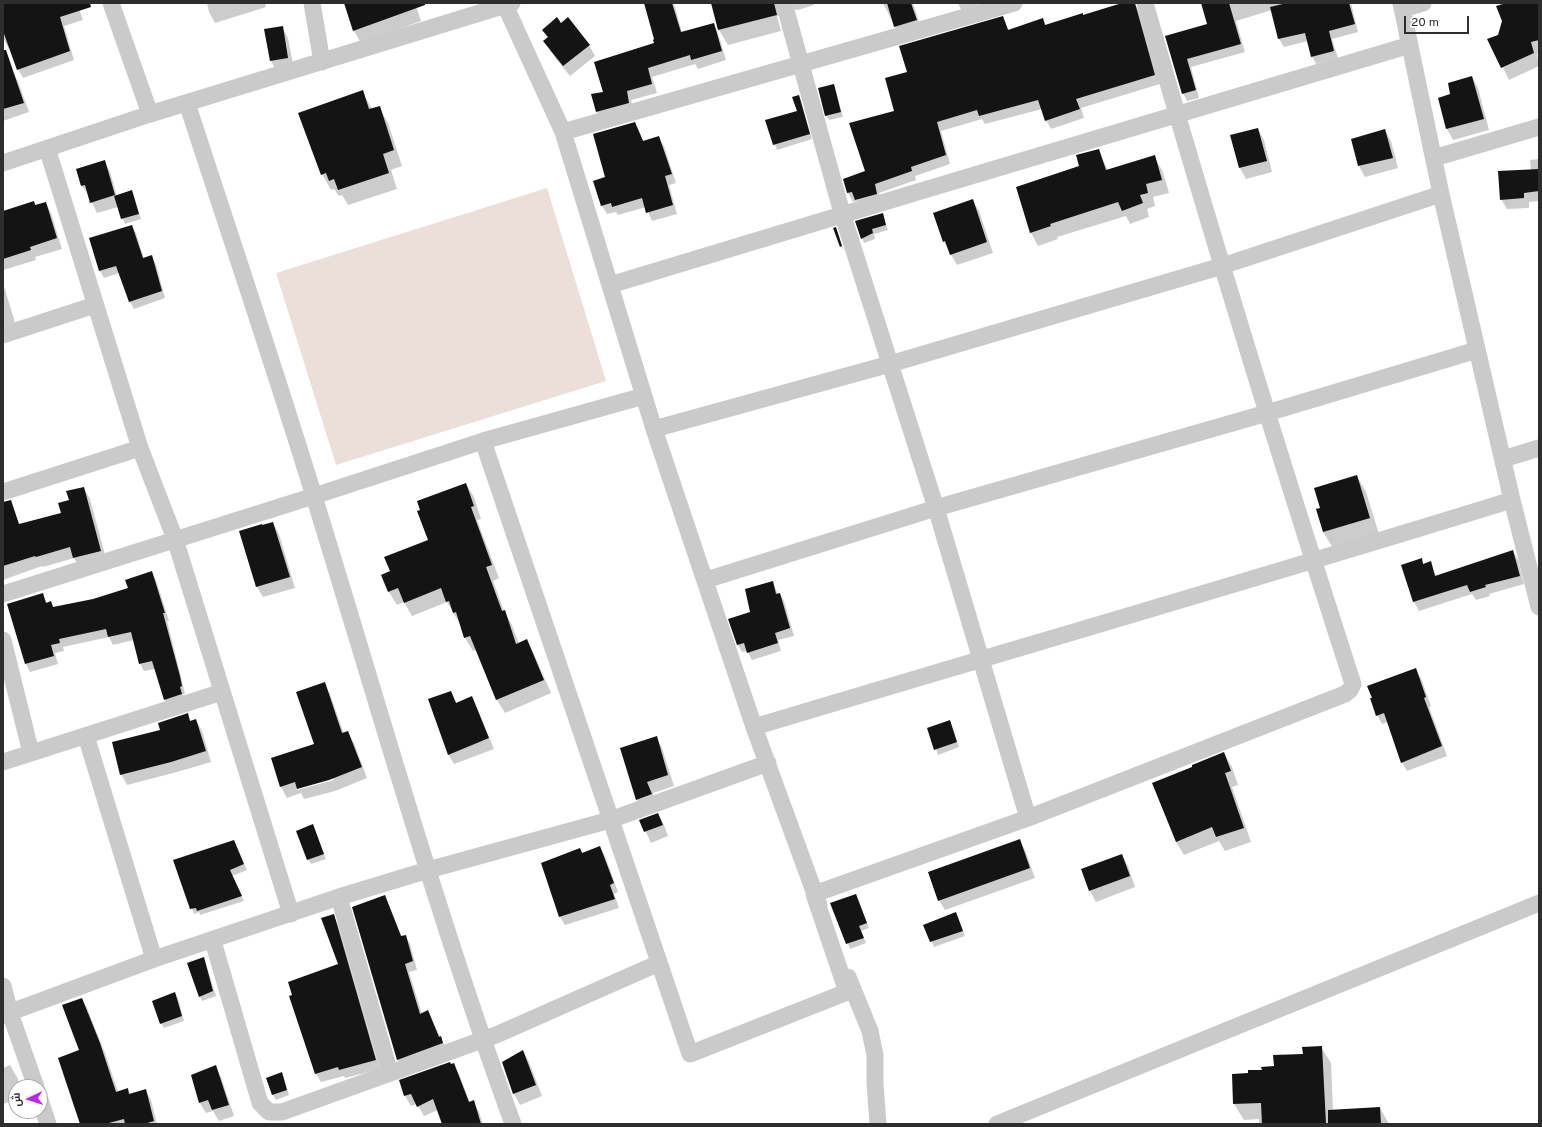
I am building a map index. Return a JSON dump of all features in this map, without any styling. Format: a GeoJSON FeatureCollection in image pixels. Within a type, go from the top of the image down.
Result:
{"type":"FeatureCollection","features":[{"type":"Feature","properties":{"kind":"street"},"geometry":{"type":"LineString","coordinates":[[111,3],[150,114]]}},
{"type":"Feature","properties":{"kind":"street"},"geometry":{"type":"LineString","coordinates":[[312,3],[322,62]]}},
{"type":"Feature","properties":{"kind":"street"},"geometry":{"type":"LineString","coordinates":[[784,3],[842,213],[936,508],[1028,818]]}},
{"type":"Feature","properties":{"kind":"street"},"geometry":{"type":"LineString","coordinates":[[563,132],[1014,3]]}},
{"type":"Feature","properties":{"kind":"street"},"geometry":{"type":"LineString","coordinates":[[814,894],[1028,818],[1345,694],[1350,690],[1353,684],[1313,561],[1222,266],[1145,3]]}},
{"type":"Feature","properties":{"kind":"street"},"geometry":{"type":"LineString","coordinates":[[1423,3],[1401,6],[1441,194],[1512,500],[1533,553],[1539,607]]}},
{"type":"Feature","properties":{"kind":"street"},"geometry":{"type":"LineString","coordinates":[[3,163],[150,114],[187,104],[507,4],[563,132],[654,429],[754,726],[814,894],[846,992],[690,1054],[483,441]]}},
{"type":"Feature","properties":{"kind":"street"},"geometry":{"type":"LineString","coordinates":[[610,285],[842,213],[1177,116],[1410,45]]}},
{"type":"Feature","properties":{"kind":"street"},"geometry":{"type":"LineString","coordinates":[[187,104],[314,496],[428,870],[483,1040],[513,1124]]}},
{"type":"Feature","properties":{"kind":"street"},"geometry":{"type":"LineString","coordinates":[[1434,158],[1539,127]]}},
{"type":"Feature","properties":{"kind":"street"},"geometry":{"type":"LineString","coordinates":[[47,148],[140,448],[175,539],[291,914]]}},
{"type":"Feature","properties":{"kind":"street"},"geometry":{"type":"LineString","coordinates":[[654,429],[890,364],[1222,266],[1441,194]]}},
{"type":"Feature","properties":{"kind":"street"},"geometry":{"type":"LineString","coordinates":[[3,335],[95,305]]}},
{"type":"Feature","properties":{"kind":"street"},"geometry":{"type":"LineString","coordinates":[[706,580],[936,508],[1267,413],[1477,350]]}},
{"type":"Feature","properties":{"kind":"street"},"geometry":{"type":"LineString","coordinates":[[3,594],[483,441],[644,396]]}},
{"type":"Feature","properties":{"kind":"street"},"geometry":{"type":"LineString","coordinates":[[3,492],[140,448]]}},
{"type":"Feature","properties":{"kind":"street"},"geometry":{"type":"LineString","coordinates":[[1503,459],[1539,448]]}},
{"type":"Feature","properties":{"kind":"street"},"geometry":{"type":"LineString","coordinates":[[754,726],[1313,561],[1512,500]]}},
{"type":"Feature","properties":{"kind":"street"},"geometry":{"type":"LineString","coordinates":[[3,640],[31,753]]}},
{"type":"Feature","properties":{"kind":"street"},"geometry":{"type":"LineString","coordinates":[[3,762],[222,692]]}},
{"type":"Feature","properties":{"kind":"street"},"geometry":{"type":"LineString","coordinates":[[86,736],[154,960]]}},
{"type":"Feature","properties":{"kind":"street"},"geometry":{"type":"LineString","coordinates":[[7,1014],[154,960],[339,897],[428,870],[610,820],[768,763]]}},
{"type":"Feature","properties":{"kind":"street"},"geometry":{"type":"LineString","coordinates":[[814,894],[870,1031],[875,1055],[878,1124]]}},
{"type":"Feature","properties":{"kind":"street"},"geometry":{"type":"LineString","coordinates":[[339,897],[390,1073]]}},
{"type":"Feature","properties":{"kind":"street"},"geometry":{"type":"LineString","coordinates":[[997,1124],[1539,903]]}},
{"type":"Feature","properties":{"kind":"street"},"geometry":{"type":"LineString","coordinates":[[213,941],[260,1103],[269,1112],[282,1112],[483,1040],[659,963]]}},
{"type":"Feature","properties":{"kind":"street"},"geometry":{"type":"LineString","coordinates":[[3,986],[7,1014],[33,1079]]}},
{"type":"Feature","properties":{"kind":"shaded area"},"geometry":{"type":"Polygon","coordinates":[[[547,188],[606,381],[336,465],[276,273],[547,188]]]}},
{"type":"Feature","properties":{"kind":"building"},"geometry":{"type":"Polygon","coordinates":[[[3,3],[90,3],[91,7],[60,17],[70,51],[17,70],[3,31],[3,3]]]}},
{"type":"Feature","properties":{"kind":"building"},"geometry":{"type":"Polygon","coordinates":[[[344,3],[425,3],[425,5],[353,31],[344,3]]]}},
{"type":"Feature","properties":{"kind":"building"},"geometry":{"type":"Polygon","coordinates":[[[644,3],[672,3],[681,32],[714,23],[722,51],[691,60],[690,55],[648,68],[652,84],[627,91],[629,103],[596,112],[591,94],[603,92],[594,62],[654,43],[644,3]]]}},
{"type":"Feature","properties":{"kind":"building"},"geometry":{"type":"Polygon","coordinates":[[[711,3],[774,3],[777,15],[718,30],[711,3]]]}},
{"type":"Feature","properties":{"kind":"building"},"geometry":{"type":"Polygon","coordinates":[[[887,3],[911,3],[917,20],[894,27],[887,3]]]}},
{"type":"Feature","properties":{"kind":"building"},"geometry":{"type":"Polygon","coordinates":[[[1122,3],[1135,3],[1155,75],[1076,99],[1080,109],[1045,121],[1038,100],[979,116],[977,110],[937,122],[946,155],[911,167],[912,171],[875,184],[877,194],[855,200],[852,192],[847,193],[843,179],[865,171],[849,123],[894,111],[885,78],[907,72],[899,46],[1003,16],[1008,30],[1043,18],[1045,25],[1122,3]]]}},
{"type":"Feature","properties":{"kind":"building"},"geometry":{"type":"Polygon","coordinates":[[[1201,3],[1229,3],[1241,44],[1187,59],[1196,90],[1182,94],[1165,36],[1207,24],[1201,3]]]}},
{"type":"Feature","properties":{"kind":"building"},"geometry":{"type":"Polygon","coordinates":[[[1287,3],[1349,3],[1355,24],[1329,31],[1334,51],[1311,57],[1305,33],[1278,39],[1270,7],[1287,3]]]}},
{"type":"Feature","properties":{"kind":"building"},"geometry":{"type":"Polygon","coordinates":[[[1506,3],[1539,3],[1539,40],[1531,42],[1534,53],[1501,68],[1487,39],[1498,35],[1502,21],[1496,6],[1506,3]]]}},
{"type":"Feature","properties":{"kind":"building"},"geometry":{"type":"Polygon","coordinates":[[[557,17],[561,23],[568,17],[590,45],[563,66],[543,41],[548,37],[542,30],[557,17]]]}},
{"type":"Feature","properties":{"kind":"building"},"geometry":{"type":"Polygon","coordinates":[[[283,26],[288,58],[270,61],[264,29],[283,26]]]}},
{"type":"Feature","properties":{"kind":"building"},"geometry":{"type":"Polygon","coordinates":[[[3,50],[6,50],[24,103],[3,109],[3,50]]]}},
{"type":"Feature","properties":{"kind":"building"},"geometry":{"type":"Polygon","coordinates":[[[1472,76],[1484,119],[1446,129],[1438,98],[1450,94],[1448,83],[1472,76]]]}},
{"type":"Feature","properties":{"kind":"building"},"geometry":{"type":"Polygon","coordinates":[[[834,84],[841,112],[825,116],[818,88],[834,84]]]}},
{"type":"Feature","properties":{"kind":"building"},"geometry":{"type":"Polygon","coordinates":[[[363,90],[369,109],[380,106],[394,150],[383,154],[389,173],[338,190],[334,179],[329,181],[326,173],[321,175],[298,113],[363,90]]]}},
{"type":"Feature","properties":{"kind":"building"},"geometry":{"type":"Polygon","coordinates":[[[799,95],[810,134],[773,145],[765,120],[797,111],[792,97],[799,95]]]}},
{"type":"Feature","properties":{"kind":"building"},"geometry":{"type":"Polygon","coordinates":[[[635,122],[643,141],[659,136],[672,174],[665,176],[673,205],[646,213],[642,198],[612,207],[611,203],[601,206],[593,181],[605,177],[593,134],[635,122]]]}},
{"type":"Feature","properties":{"kind":"building"},"geometry":{"type":"Polygon","coordinates":[[[1258,128],[1267,161],[1239,168],[1230,135],[1258,128]]]}},
{"type":"Feature","properties":{"kind":"building"},"geometry":{"type":"Polygon","coordinates":[[[1385,129],[1393,158],[1358,166],[1351,139],[1385,129]]]}},
{"type":"Feature","properties":{"kind":"building"},"geometry":{"type":"Polygon","coordinates":[[[1099,149],[1106,170],[1155,155],[1162,180],[1146,184],[1148,193],[1140,195],[1143,203],[1122,211],[1118,202],[1050,224],[1051,226],[1030,233],[1016,187],[1079,166],[1076,155],[1099,149]]]}},
{"type":"Feature","properties":{"kind":"building"},"geometry":{"type":"Polygon","coordinates":[[[105,160],[115,195],[90,203],[85,185],[81,186],[76,169],[105,160]]]}},
{"type":"Feature","properties":{"kind":"building"},"geometry":{"type":"Polygon","coordinates":[[[1539,169],[1539,191],[1524,193],[1524,198],[1500,200],[1498,171],[1539,169]]]}},
{"type":"Feature","properties":{"kind":"building"},"geometry":{"type":"Polygon","coordinates":[[[132,190],[139,214],[121,219],[114,196],[132,190]]]}},
{"type":"Feature","properties":{"kind":"building"},"geometry":{"type":"Polygon","coordinates":[[[973,199],[987,242],[950,255],[945,241],[943,242],[933,213],[973,199]]]}},
{"type":"Feature","properties":{"kind":"building"},"geometry":{"type":"Polygon","coordinates":[[[34,201],[35,205],[46,202],[57,238],[30,247],[31,250],[3,259],[3,211],[34,201]]]}},
{"type":"Feature","properties":{"kind":"building"},"geometry":{"type":"Polygon","coordinates":[[[883,213],[886,225],[872,229],[873,233],[861,239],[855,221],[883,213]]]}},
{"type":"Feature","properties":{"kind":"building"},"geometry":{"type":"Polygon","coordinates":[[[132,225],[143,258],[152,255],[162,291],[129,302],[116,266],[99,271],[89,238],[132,225]]]}},
{"type":"Feature","properties":{"kind":"building"},"geometry":{"type":"Polygon","coordinates":[[[836,227],[842,246],[840,247],[833,228],[836,227]]]}},
{"type":"Feature","properties":{"kind":"building"},"geometry":{"type":"Polygon","coordinates":[[[1357,475],[1370,518],[1323,532],[1316,509],[1320,508],[1314,488],[1357,475]]]}},
{"type":"Feature","properties":{"kind":"building"},"geometry":{"type":"Polygon","coordinates":[[[466,483],[474,506],[471,507],[492,565],[486,567],[502,611],[505,610],[516,644],[527,639],[544,680],[496,700],[470,636],[464,638],[456,612],[453,613],[449,601],[446,602],[441,588],[404,603],[398,588],[388,592],[381,575],[390,571],[384,557],[428,540],[417,511],[420,510],[417,501],[466,483]]]}},
{"type":"Feature","properties":{"kind":"building"},"geometry":{"type":"Polygon","coordinates":[[[84,487],[101,551],[73,558],[70,547],[3,566],[3,502],[11,500],[19,524],[61,513],[58,503],[69,500],[66,491],[84,487]]]}},
{"type":"Feature","properties":{"kind":"building"},"geometry":{"type":"Polygon","coordinates":[[[273,522],[290,577],[256,587],[239,531],[273,522]]]}},
{"type":"Feature","properties":{"kind":"building"},"geometry":{"type":"Polygon","coordinates":[[[1513,550],[1520,576],[1485,585],[1486,587],[1470,592],[1467,585],[1413,602],[1401,565],[1422,558],[1423,564],[1431,561],[1435,576],[1513,550]]]}},
{"type":"Feature","properties":{"kind":"building"},"geometry":{"type":"Polygon","coordinates":[[[152,571],[165,613],[163,613],[180,676],[182,686],[180,687],[182,694],[164,700],[152,661],[139,664],[131,632],[108,637],[106,629],[59,639],[60,643],[51,645],[54,656],[25,664],[7,604],[43,593],[46,603],[51,601],[53,607],[93,599],[128,588],[125,580],[152,571]]]}},
{"type":"Feature","properties":{"kind":"building"},"geometry":{"type":"Polygon","coordinates":[[[773,581],[776,594],[780,593],[790,628],[775,633],[778,643],[747,653],[744,643],[737,645],[728,619],[750,612],[745,589],[773,581]]]}},
{"type":"Feature","properties":{"kind":"building"},"geometry":{"type":"Polygon","coordinates":[[[1416,668],[1426,697],[1424,698],[1442,746],[1401,763],[1384,713],[1376,716],[1370,698],[1372,698],[1367,686],[1416,668]]]}},
{"type":"Feature","properties":{"kind":"building"},"geometry":{"type":"Polygon","coordinates":[[[325,682],[342,733],[348,731],[362,767],[329,780],[297,789],[295,782],[280,787],[271,758],[314,744],[296,692],[325,682]]]}},
{"type":"Feature","properties":{"kind":"building"},"geometry":{"type":"Polygon","coordinates":[[[451,691],[456,703],[472,696],[489,738],[448,755],[428,699],[451,691]]]}},
{"type":"Feature","properties":{"kind":"building"},"geometry":{"type":"Polygon","coordinates":[[[188,713],[190,721],[196,719],[206,751],[120,775],[112,742],[160,730],[158,723],[188,713]]]}},
{"type":"Feature","properties":{"kind":"building"},"geometry":{"type":"Polygon","coordinates":[[[950,720],[957,742],[934,750],[927,728],[950,720]]]}},
{"type":"Feature","properties":{"kind":"building"},"geometry":{"type":"Polygon","coordinates":[[[657,736],[668,775],[647,782],[652,794],[636,800],[620,748],[657,736]]]}},
{"type":"Feature","properties":{"kind":"building"},"geometry":{"type":"Polygon","coordinates":[[[1224,752],[1231,771],[1225,773],[1244,828],[1216,837],[1212,827],[1176,842],[1152,783],[1224,752]]]}},
{"type":"Feature","properties":{"kind":"building"},"geometry":{"type":"Polygon","coordinates":[[[658,813],[663,825],[644,832],[639,820],[658,813]]]}},
{"type":"Feature","properties":{"kind":"building"},"geometry":{"type":"Polygon","coordinates":[[[313,824],[324,854],[307,860],[296,831],[313,824]]]}},
{"type":"Feature","properties":{"kind":"building"},"geometry":{"type":"Polygon","coordinates":[[[1020,839],[1030,868],[938,901],[928,872],[1020,839]]]}},
{"type":"Feature","properties":{"kind":"building"},"geometry":{"type":"Polygon","coordinates":[[[234,840],[244,864],[230,870],[242,896],[197,911],[196,908],[190,909],[173,860],[234,840]]]}},
{"type":"Feature","properties":{"kind":"building"},"geometry":{"type":"Polygon","coordinates":[[[600,846],[614,883],[610,885],[615,899],[559,917],[541,863],[580,848],[582,853],[600,846]]]}},
{"type":"Feature","properties":{"kind":"building"},"geometry":{"type":"Polygon","coordinates":[[[1122,854],[1130,876],[1089,891],[1081,869],[1122,854]]]}},
{"type":"Feature","properties":{"kind":"building"},"geometry":{"type":"Polygon","coordinates":[[[856,894],[867,923],[859,926],[864,938],[846,944],[830,903],[856,894]]]}},
{"type":"Feature","properties":{"kind":"building"},"geometry":{"type":"Polygon","coordinates":[[[385,895],[401,936],[406,935],[413,961],[405,964],[420,1014],[428,1010],[443,1043],[397,1060],[352,907],[385,895]]]}},
{"type":"Feature","properties":{"kind":"building"},"geometry":{"type":"Polygon","coordinates":[[[956,912],[963,931],[930,942],[923,925],[956,912]]]}},
{"type":"Feature","properties":{"kind":"building"},"geometry":{"type":"Polygon","coordinates":[[[334,914],[376,1060],[339,1070],[338,1067],[315,1074],[289,996],[292,995],[288,982],[338,964],[321,918],[334,914]]]}},
{"type":"Feature","properties":{"kind":"building"},"geometry":{"type":"Polygon","coordinates":[[[204,957],[213,991],[199,997],[187,963],[204,957]]]}},
{"type":"Feature","properties":{"kind":"building"},"geometry":{"type":"Polygon","coordinates":[[[175,992],[182,1016],[160,1024],[152,1001],[175,992]]]}},
{"type":"Feature","properties":{"kind":"building"},"geometry":{"type":"Polygon","coordinates":[[[82,998],[100,1043],[116,1092],[128,1088],[129,1094],[146,1089],[154,1121],[144,1124],[125,1124],[124,1119],[105,1124],[80,1124],[58,1058],[79,1050],[62,1005],[82,998]]]}},
{"type":"Feature","properties":{"kind":"building"},"geometry":{"type":"Polygon","coordinates":[[[1322,1046],[1326,1124],[1262,1124],[1261,1103],[1233,1104],[1232,1074],[1248,1073],[1248,1070],[1262,1070],[1261,1067],[1274,1066],[1273,1055],[1303,1054],[1302,1047],[1322,1046]]]}},
{"type":"Feature","properties":{"kind":"building"},"geometry":{"type":"Polygon","coordinates":[[[523,1050],[536,1085],[513,1094],[502,1062],[523,1050]]]}},
{"type":"Feature","properties":{"kind":"building"},"geometry":{"type":"Polygon","coordinates":[[[450,1062],[451,1064],[454,1063],[469,1102],[474,1100],[481,1124],[442,1124],[433,1099],[417,1107],[411,1094],[404,1096],[399,1080],[450,1062]]]}},
{"type":"Feature","properties":{"kind":"building"},"geometry":{"type":"Polygon","coordinates":[[[216,1065],[229,1105],[212,1110],[208,1100],[199,1103],[191,1075],[216,1065]]]}},
{"type":"Feature","properties":{"kind":"building"},"geometry":{"type":"Polygon","coordinates":[[[282,1072],[287,1090],[272,1095],[266,1078],[282,1072]]]}},
{"type":"Feature","properties":{"kind":"building"},"geometry":{"type":"Polygon","coordinates":[[[1380,1107],[1381,1124],[1328,1124],[1328,1110],[1380,1107]]]}}]}
